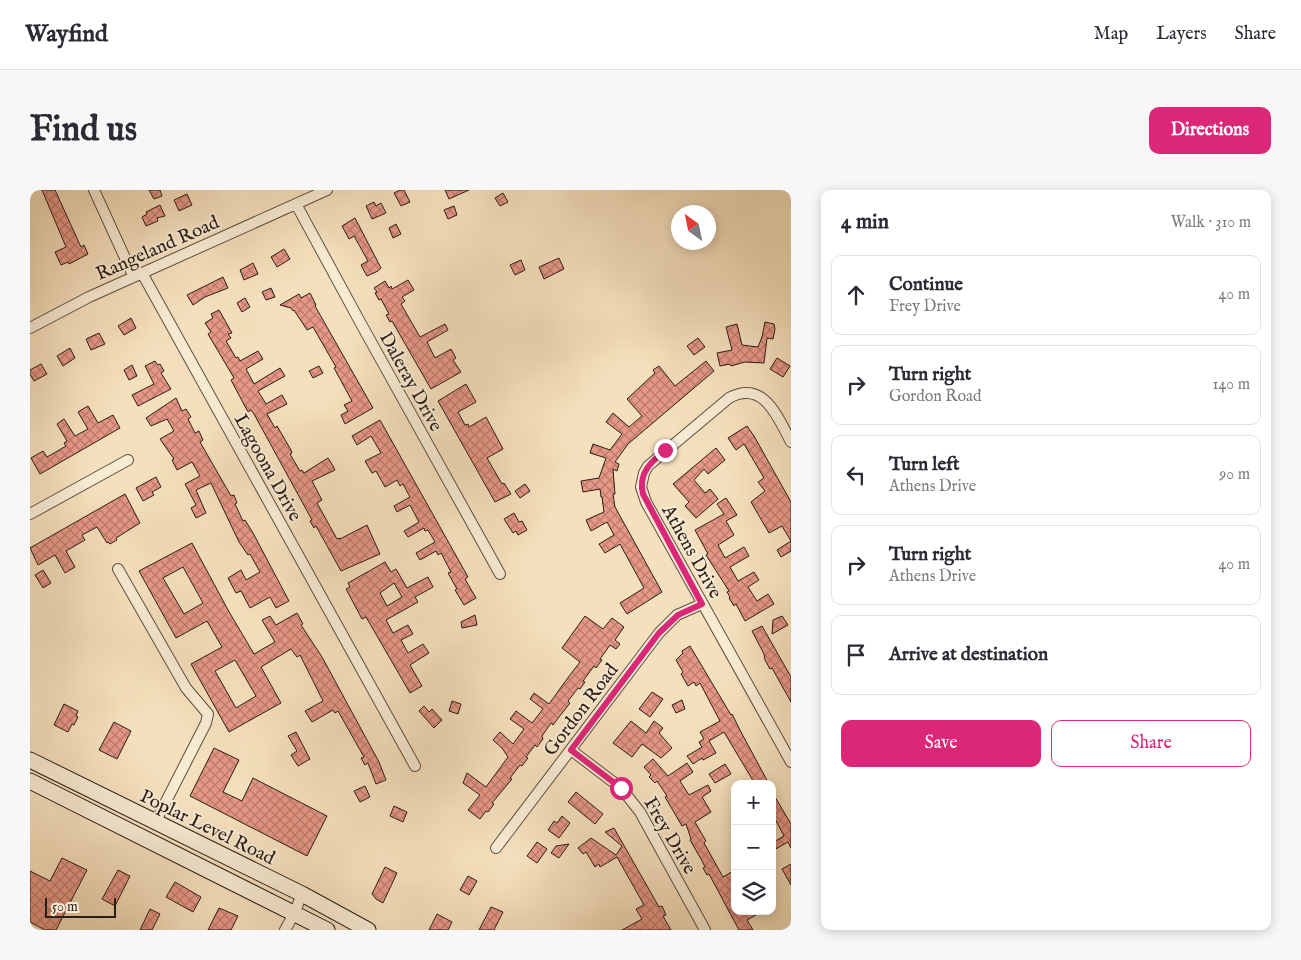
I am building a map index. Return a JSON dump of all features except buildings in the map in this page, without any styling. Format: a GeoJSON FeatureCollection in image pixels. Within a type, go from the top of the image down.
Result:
{"type":"FeatureCollection","features":[{"type":"Feature","properties":{"kind":"main road","name":"Poplar Level Road"},"geometry":{"type":"LineString","coordinates":[[30,760],[302,894],[368,930]]}},
{"type":"Feature","properties":{"kind":"main road","name":"Poplar Level Road"},"geometry":{"type":"LineString","coordinates":[[30,781],[327,930]]}},
{"type":"Feature","properties":{"kind":"street","name":"Lagoona Drive"},"geometry":{"type":"LineString","coordinates":[[94,190],[131,271],[142,273],[415,766]]}},
{"type":"Feature","properties":{"kind":"street","name":"Rangeland Road"},"geometry":{"type":"LineString","coordinates":[[30,328],[89,297],[326,190]]}},
{"type":"Feature","properties":{"kind":"street","name":"Daleray Drive"},"geometry":{"type":"LineString","coordinates":[[296,204],[500,574]]}},
{"type":"Feature","properties":{"kind":"street","name":"Athens Drive"},"geometry":{"type":"LineString","coordinates":[[791,442],[769,405],[758,395],[741,393],[729,398],[654,459],[648,466],[641,487],[646,502],[791,762]]}},
{"type":"Feature","properties":{"kind":"street"},"geometry":{"type":"LineString","coordinates":[[30,514],[128,460]]}},
{"type":"Feature","properties":{"kind":"street"},"geometry":{"type":"LineString","coordinates":[[118,569],[186,688],[208,714],[206,724],[155,823]]}},
{"type":"Feature","properties":{"kind":"street","name":"Gordon Road"},"geometry":{"type":"LineString","coordinates":[[496,848],[659,633],[678,615],[702,604]]}},
{"type":"Feature","properties":{"kind":"street","name":"Frey Drive"},"geometry":{"type":"LineString","coordinates":[[571,750],[621,788],[640,812],[705,930]]}},
{"type":"Feature","properties":{"kind":"street"},"geometry":{"type":"LineString","coordinates":[[286,930],[302,894]]}},
{"type":"Feature","properties":{"kind":"route"},"geometry":{"type":"LineString","coordinates":[[621,788],[571,750],[667,624],[688,609],[702,604],[646,502],[641,487],[644,473],[648,466],[665,450]]}}]}
